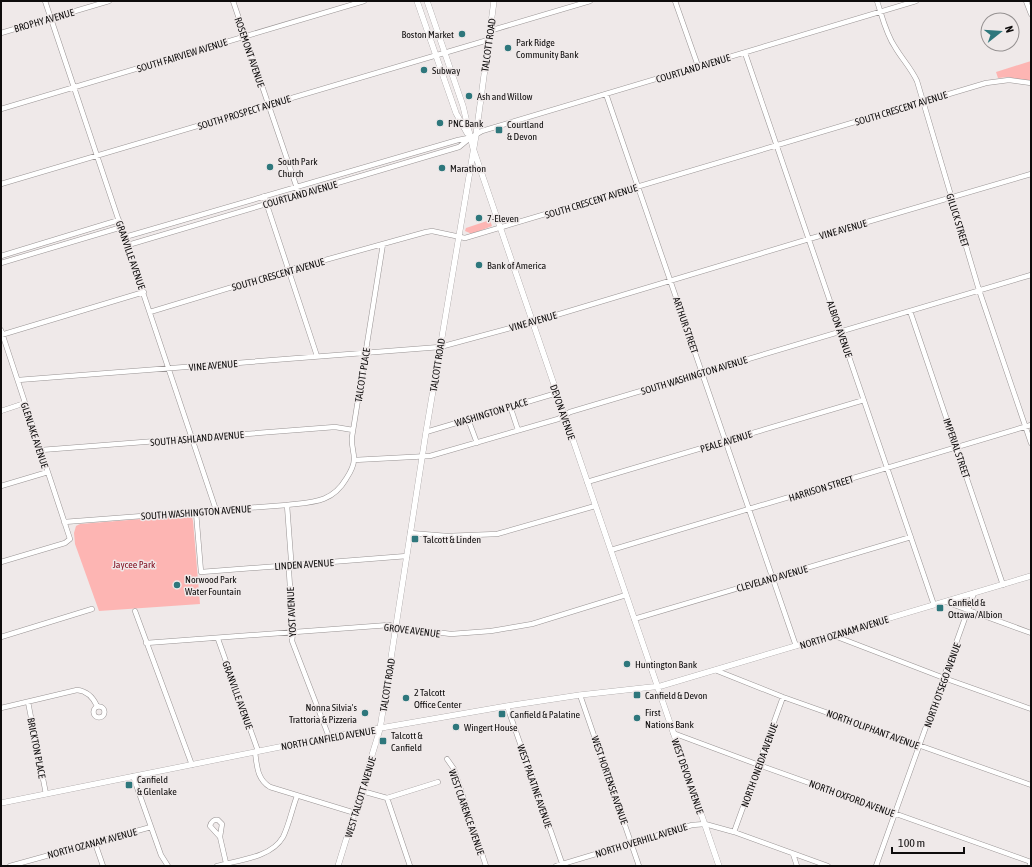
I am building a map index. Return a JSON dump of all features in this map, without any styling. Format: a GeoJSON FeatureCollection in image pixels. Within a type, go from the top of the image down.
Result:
{"type":"FeatureCollection","features":[{"type":"Feature","properties":{"kind":"street","name":"GRANVILLE AVENUE"},"geometry":{"type":"LineString","coordinates":[[45,1],[120,220],[216,510]]}},
{"type":"Feature","properties":{"kind":"street","name":"BROPHY AVENUE"},"geometry":{"type":"LineString","coordinates":[[1,33],[109,1]]}},
{"type":"Feature","properties":{"kind":"street","name":"ROSEMONT AVENUE"},"geometry":{"type":"LineString","coordinates":[[233,1],[299,194]]}},
{"type":"Feature","properties":{"kind":"street","name":"SOUTH FAIRVIEW AVENUE"},"geometry":{"type":"LineString","coordinates":[[1,108],[364,1]]}},
{"type":"Feature","properties":{"kind":"street","name":"DEVON AVENUE"},"geometry":{"type":"LineString","coordinates":[[417,1],[456,113],[470,138]]}},
{"type":"Feature","properties":{"kind":"street","name":"DEVON AVENUE"},"geometry":{"type":"LineString","coordinates":[[427,1],[463,106],[473,148],[657,686]]}},
{"type":"Feature","properties":{"kind":"street","name":"TALCOTT ROAD"},"geometry":{"type":"LineString","coordinates":[[380,729],[426,432],[476,135],[494,1]]}},
{"type":"Feature","properties":{"kind":"street"},"geometry":{"type":"LineString","coordinates":[[489,31],[590,1]]}},
{"type":"Feature","properties":{"kind":"street"},"geometry":{"type":"LineString","coordinates":[[676,1],[698,66]]}},
{"type":"Feature","properties":{"kind":"street","name":"GILLICK STREET"},"geometry":{"type":"LineString","coordinates":[[877,1],[888,35],[894,47],[913,74],[923,102],[979,290],[1031,443]]}},
{"type":"Feature","properties":{"kind":"street","name":"COURTLAND AVENUE"},"geometry":{"type":"LineString","coordinates":[[128,245],[459,146],[482,131],[916,1]]}},
{"type":"Feature","properties":{"kind":"street"},"geometry":{"type":"LineString","coordinates":[[1026,1],[1031,14]]}},
{"type":"Feature","properties":{"kind":"street","name":"SOUTH PROSPECT AVENUE"},"geometry":{"type":"LineString","coordinates":[[1,184],[488,40]]}},
{"type":"Feature","properties":{"kind":"street","name":"ALBION AVENUE"},"geometry":{"type":"LineString","coordinates":[[746,53],[934,605]]}},
{"type":"Feature","properties":{"kind":"street","name":"SOUTH CRESCENT AVENUE"},"geometry":{"type":"LineString","coordinates":[[150,312],[289,270],[429,232],[465,238],[986,83],[1009,80],[1031,83]]}},
{"type":"Feature","properties":{"kind":"street","name":"ARTHUR STREET"},"geometry":{"type":"LineString","coordinates":[[606,94],[796,646]]}},
{"type":"Feature","properties":{"kind":"street","name":"COURTLAND AVENUE"},"geometry":{"type":"LineString","coordinates":[[125,237],[458,140],[470,138]]}},
{"type":"Feature","properties":{"kind":"street","name":"VINE AVENUE"},"geometry":{"type":"LineString","coordinates":[[18,380],[440,347],[532,322],[1031,174]]}},
{"type":"Feature","properties":{"kind":"street"},"geometry":{"type":"LineString","coordinates":[[264,196],[317,356]]}},
{"type":"Feature","properties":{"kind":"street"},"geometry":{"type":"LineString","coordinates":[[1,256],[120,220]]}},
{"type":"Feature","properties":{"kind":"street"},"geometry":{"type":"LineString","coordinates":[[1,262],[122,226]]}},
{"type":"Feature","properties":{"kind":"street","name":"TALCOTT PLACE"},"geometry":{"type":"LineString","coordinates":[[354,460],[351,442],[383,244]]}},
{"type":"Feature","properties":{"kind":"street","name":"SOUTH WASHINGTON AVENUE"},"geometry":{"type":"LineString","coordinates":[[64,522],[317,502],[328,498],[338,490],[352,468],[354,460],[430,456],[558,419],[570,412],[702,372],[1031,275]]}},
{"type":"Feature","properties":{"kind":"street"},"geometry":{"type":"LineString","coordinates":[[2,333],[144,292]]}},
{"type":"Feature","properties":{"kind":"street","name":"IMPERIAL STREET"},"geometry":{"type":"LineString","coordinates":[[910,310],[1003,585]]}},
{"type":"Feature","properties":{"kind":"street","name":"GLENLAKE AVENUE"},"geometry":{"type":"LineString","coordinates":[[1,562],[65,543],[70,539],[2,333]]}},
{"type":"Feature","properties":{"kind":"street","name":"WASHINGTON PLACE"},"geometry":{"type":"LineString","coordinates":[[426,432],[557,393]]}},
{"type":"Feature","properties":{"kind":"street","name":"PEALE AVENUE"},"geometry":{"type":"LineString","coordinates":[[587,482],[864,400]]}},
{"type":"Feature","properties":{"kind":"street"},"geometry":{"type":"LineString","coordinates":[[1,411],[25,404]]}},
{"type":"Feature","properties":{"kind":"street"},"geometry":{"type":"LineString","coordinates":[[510,406],[518,430]]}},
{"type":"Feature","properties":{"kind":"street"},"geometry":{"type":"LineString","coordinates":[[468,419],[477,443]]}},
{"type":"Feature","properties":{"kind":"street","name":"HARRISON STREET"},"geometry":{"type":"LineString","coordinates":[[611,550],[1031,425]]}},
{"type":"Feature","properties":{"kind":"street","name":"SOUTH ASHLAND AVENUE"},"geometry":{"type":"LineString","coordinates":[[41,450],[335,427],[353,430]]}},
{"type":"Feature","properties":{"kind":"street"},"geometry":{"type":"LineString","coordinates":[[1,486],[48,472]]}},
{"type":"Feature","properties":{"kind":"street","name":"YOST AVENUE"},"geometry":{"type":"LineString","coordinates":[[287,505],[291,559],[289,572],[293,633],[292,641],[329,737]]}},
{"type":"Feature","properties":{"kind":"street"},"geometry":{"type":"LineString","coordinates":[[410,533],[447,536],[497,534],[595,506]]}},
{"type":"Feature","properties":{"kind":"street","name":"LINDEN AVENUE"},"geometry":{"type":"LineString","coordinates":[[196,512],[201,572],[407,556]]}},
{"type":"Feature","properties":{"kind":"street","name":"CLEVELAND AVENUE"},"geometry":{"type":"LineString","coordinates":[[634,618],[911,537]]}},
{"type":"Feature","properties":{"kind":"street","name":"NORTH OZANAM AVENUE"},"geometry":{"type":"LineString","coordinates":[[657,686],[832,636],[1031,576]]}},
{"type":"Feature","properties":{"kind":"street","name":"NORTH OTSEGO AVENUE"},"geometry":{"type":"LineString","coordinates":[[876,866],[974,593]]}},
{"type":"Feature","properties":{"kind":"street","name":"GROVE AVENUE"},"geometry":{"type":"LineString","coordinates":[[146,643],[218,639],[389,625],[451,634],[491,632],[532,624],[626,595]]}},
{"type":"Feature","properties":{"kind":"street"},"geometry":{"type":"LineString","coordinates":[[946,602],[1031,633]]}},
{"type":"Feature","properties":{"kind":"street"},"geometry":{"type":"LineString","coordinates":[[1,637],[92,609]]}},
{"type":"Feature","properties":{"kind":"street"},"geometry":{"type":"LineString","coordinates":[[134,611],[192,765]]}},
{"type":"Feature","properties":{"kind":"street"},"geometry":{"type":"LineString","coordinates":[[832,636],[1031,709]]}},
{"type":"Feature","properties":{"kind":"street","name":"GRANVILLE AVENUE"},"geometry":{"type":"LineString","coordinates":[[218,639],[257,751]]}},
{"type":"Feature","properties":{"kind":"street","name":"NORTH OLIPHANT AVENUE"},"geometry":{"type":"LineString","coordinates":[[716,670],[783,697],[1031,785]]}},
{"type":"Feature","properties":{"kind":"street","name":"NORTH CANFIELD AVENUE"},"geometry":{"type":"LineString","coordinates":[[1,803],[329,737],[507,706],[580,695],[657,686]]}},
{"type":"Feature","properties":{"kind":"street","name":"WEST DEVON AVENUE"},"geometry":{"type":"LineString","coordinates":[[657,686],[719,866]]}},
{"type":"Feature","properties":{"kind":"street"},"geometry":{"type":"LineString","coordinates":[[1,708],[77,690],[88,693],[97,706]]}},
{"type":"Feature","properties":{"kind":"street","name":"WEST HORTENSE AVENUE"},"geometry":{"type":"LineString","coordinates":[[580,695],[639,866]]}},
{"type":"Feature","properties":{"kind":"street","name":"NORTH ONEIDA AVENUE"},"geometry":{"type":"LineString","coordinates":[[734,832],[783,697]]}},
{"type":"Feature","properties":{"kind":"street","name":"BRICKTON PLACE"},"geometry":{"type":"LineString","coordinates":[[28,702],[46,794]]}},
{"type":"Feature","properties":{"kind":"street","name":"WEST PALATINE AVENUE"},"geometry":{"type":"LineString","coordinates":[[507,706],[563,865]]}},
{"type":"Feature","properties":{"kind":"street","name":"WEST TALCOTT AVENUE"},"geometry":{"type":"LineString","coordinates":[[338,866],[380,729]]}},
{"type":"Feature","properties":{"kind":"street","name":"NORTH OXFORD AVENUE"},"geometry":{"type":"LineString","coordinates":[[673,733],[1031,864]]}},
{"type":"Feature","properties":{"kind":"street"},"geometry":{"type":"LineString","coordinates":[[257,751],[259,776],[265,784],[297,796],[355,813]]}},
{"type":"Feature","properties":{"kind":"street","name":"WEST CLARENCE AVENUE"},"geometry":{"type":"LineString","coordinates":[[446,759],[454,769],[486,866]]}},
{"type":"Feature","properties":{"kind":"street"},"geometry":{"type":"LineString","coordinates":[[133,776],[151,827],[164,860],[168,866]]}},
{"type":"Feature","properties":{"kind":"street"},"geometry":{"type":"LineString","coordinates":[[362,791],[387,798],[438,782]]}},
{"type":"Feature","properties":{"kind":"street"},"geometry":{"type":"LineString","coordinates":[[217,866],[265,854],[277,845],[284,836],[297,796]]}},
{"type":"Feature","properties":{"kind":"street"},"geometry":{"type":"LineString","coordinates":[[387,798],[410,866]]}},
{"type":"Feature","properties":{"kind":"street"},"geometry":{"type":"LineString","coordinates":[[704,824],[734,832],[828,866]]}},
{"type":"Feature","properties":{"kind":"street","name":"NORTH OVERHILL AVENUE"},"geometry":{"type":"LineString","coordinates":[[556,866],[692,825],[704,824]]}},
{"type":"Feature","properties":{"kind":"street","name":"NORTH OZANAM AVENUE"},"geometry":{"type":"LineString","coordinates":[[10,866],[151,827]]}},
{"type":"Feature","properties":{"kind":"street"},"geometry":{"type":"LineString","coordinates":[[220,837],[226,863]]}},
{"type":"Feature","properties":{"kind":"street"},"geometry":{"type":"LineString","coordinates":[[95,843],[103,866]]}},
{"type":"Feature","properties":{"kind":"street"},"geometry":{"type":"LineString","coordinates":[[793,854],[797,866]]}},
{"type":"Feature","properties":{"kind":"street"},"geometry":{"type":"LineString","coordinates":[[32,860],[34,866]]}},
{"type":"Feature","properties":{"kind":"green space"},"geometry":{"type":"Polygon","coordinates":[[[1031,61],[1031,82],[1008,77],[998,78],[996,72],[1031,61]]]}},
{"type":"Feature","properties":{"kind":"green space"},"geometry":{"type":"Polygon","coordinates":[[[490,220],[492,226],[472,234],[465,231],[466,228],[490,220]]]}},
{"type":"Feature","properties":{"kind":"green space","name":"Jaycee Park"},"geometry":{"type":"Polygon","coordinates":[[[190,515],[193,521],[200,604],[99,611],[75,544],[74,533],[76,526],[80,524],[190,515]]]}},
{"type":"Feature","properties":{"kind":"place","name":"Boston Market"},"geometry":{"type":"Point","coordinates":[462,34]}},
{"type":"Feature","properties":{"kind":"place","name":"Park Ridge Community Bank"},"geometry":{"type":"Point","coordinates":[508,48]}},
{"type":"Feature","properties":{"kind":"place","name":"Subway"},"geometry":{"type":"Point","coordinates":[424,70]}},
{"type":"Feature","properties":{"kind":"place","name":"Ash and Willow"},"geometry":{"type":"Point","coordinates":[469,96]}},
{"type":"Feature","properties":{"kind":"place","name":"PNC Bank"},"geometry":{"type":"Point","coordinates":[440,123]}},
{"type":"Feature","properties":{"kind":"place","name":"Courtland & Devon"},"geometry":{"type":"Point","coordinates":[499,130]}},
{"type":"Feature","properties":{"kind":"place","name":"South Park Church"},"geometry":{"type":"Point","coordinates":[270,167]}},
{"type":"Feature","properties":{"kind":"place","name":"Marathon"},"geometry":{"type":"Point","coordinates":[442,168]}},
{"type":"Feature","properties":{"kind":"place","name":"7-Eleven"},"geometry":{"type":"Point","coordinates":[479,218]}},
{"type":"Feature","properties":{"kind":"place","name":"Bank of America"},"geometry":{"type":"Point","coordinates":[479,265]}},
{"type":"Feature","properties":{"kind":"place","name":"Talcott & Linden"},"geometry":{"type":"Point","coordinates":[415,539]}},
{"type":"Feature","properties":{"kind":"place","name":"Norwood Park Water Fountain"},"geometry":{"type":"Point","coordinates":[177,585]}},
{"type":"Feature","properties":{"kind":"place","name":"Canfield & Ottawa/Albion"},"geometry":{"type":"Point","coordinates":[940,608]}},
{"type":"Feature","properties":{"kind":"place","name":"Huntington Bank"},"geometry":{"type":"Point","coordinates":[627,664]}},
{"type":"Feature","properties":{"kind":"place","name":"Canfield & Devon"},"geometry":{"type":"Point","coordinates":[637,695]}},
{"type":"Feature","properties":{"kind":"place","name":"2 Talcott Office Center"},"geometry":{"type":"Point","coordinates":[406,698]}},
{"type":"Feature","properties":{"kind":"place","name":"Nonna Silvia's Trattoria & Pizzeria"},"geometry":{"type":"Point","coordinates":[365,713]}},
{"type":"Feature","properties":{"kind":"place","name":"Canfield & Palatine"},"geometry":{"type":"Point","coordinates":[502,714]}},
{"type":"Feature","properties":{"kind":"place","name":"First Nations Bank"},"geometry":{"type":"Point","coordinates":[637,718]}},
{"type":"Feature","properties":{"kind":"place","name":"Wingert House"},"geometry":{"type":"Point","coordinates":[456,727]}},
{"type":"Feature","properties":{"kind":"place","name":"Talcott & Canfield"},"geometry":{"type":"Point","coordinates":[383,741]}},
{"type":"Feature","properties":{"kind":"place","name":"Canfield & Glenlake"},"geometry":{"type":"Point","coordinates":[129,785]}}]}
